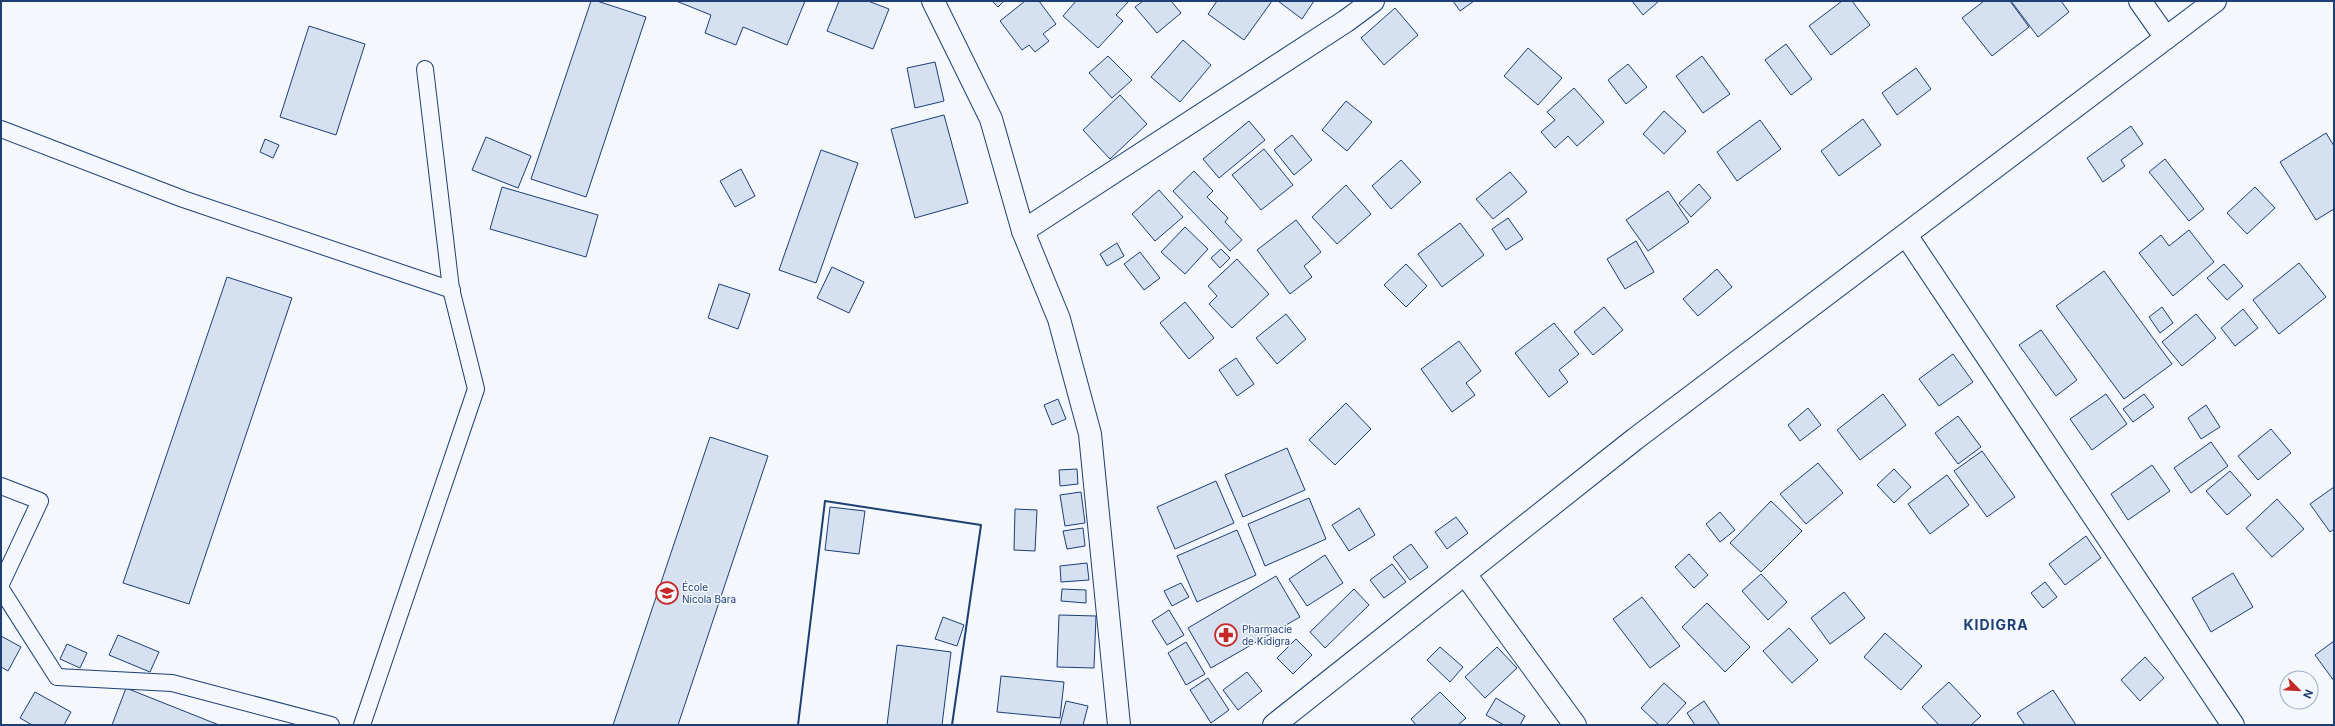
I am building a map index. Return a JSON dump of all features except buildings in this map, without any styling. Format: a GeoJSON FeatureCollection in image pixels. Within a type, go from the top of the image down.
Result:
{"type":"FeatureCollection","features":[{"type":"Feature","properties":{"kind":"street"},"geometry":{"type":"LineString","coordinates":[[933,1],[991,119],[1023,231],[1059,319],[1090,434],[1119,725]]}},
{"type":"Feature","properties":{"kind":"street"},"geometry":{"type":"LineString","coordinates":[[1023,231],[1339,26],[1373,1]]}},
{"type":"Feature","properties":{"kind":"street"},"geometry":{"type":"LineString","coordinates":[[2140,1],[2166,38]]}},
{"type":"Feature","properties":{"kind":"street"},"geometry":{"type":"LineString","coordinates":[[1274,725],[1635,439],[2215,1]]}},
{"type":"Feature","properties":{"kind":"street"},"geometry":{"type":"LineString","coordinates":[[1906,235],[2233,725]]}},
{"type":"Feature","properties":{"kind":"street"},"geometry":{"type":"LineString","coordinates":[[1465,574],[1575,725]]}},
{"type":"Feature","properties":{"kind":"lane"},"geometry":{"type":"LineString","coordinates":[[362,725],[476,389],[452,290],[425,69]]}},
{"type":"Feature","properties":{"kind":"lane"},"geometry":{"type":"LineString","coordinates":[[1,129],[183,200],[452,290]]}},
{"type":"Feature","properties":{"kind":"lane"},"geometry":{"type":"LineString","coordinates":[[1,486],[40,501],[1,584]]}},
{"type":"Feature","properties":{"kind":"lane"},"geometry":{"type":"LineString","coordinates":[[1,589],[56,677],[172,683],[331,725]]}},
{"type":"Feature","properties":{"kind":"wall"},"geometry":{"type":"LineString","coordinates":[[798,725],[825,501],[981,525],[952,725]]}},
{"type":"Feature","properties":{"kind":"place","name":"École Nicola Bara"},"geometry":{"type":"Point","coordinates":[667,593]}},
{"type":"Feature","properties":{"kind":"place","name":"Pharmacie de Kidigra"},"geometry":{"type":"Point","coordinates":[1226,635]}},
{"type":"Feature","properties":{"kind":"district","name":"KIDIGRA"},"geometry":{"type":"Point","coordinates":[1996,625]}}]}
